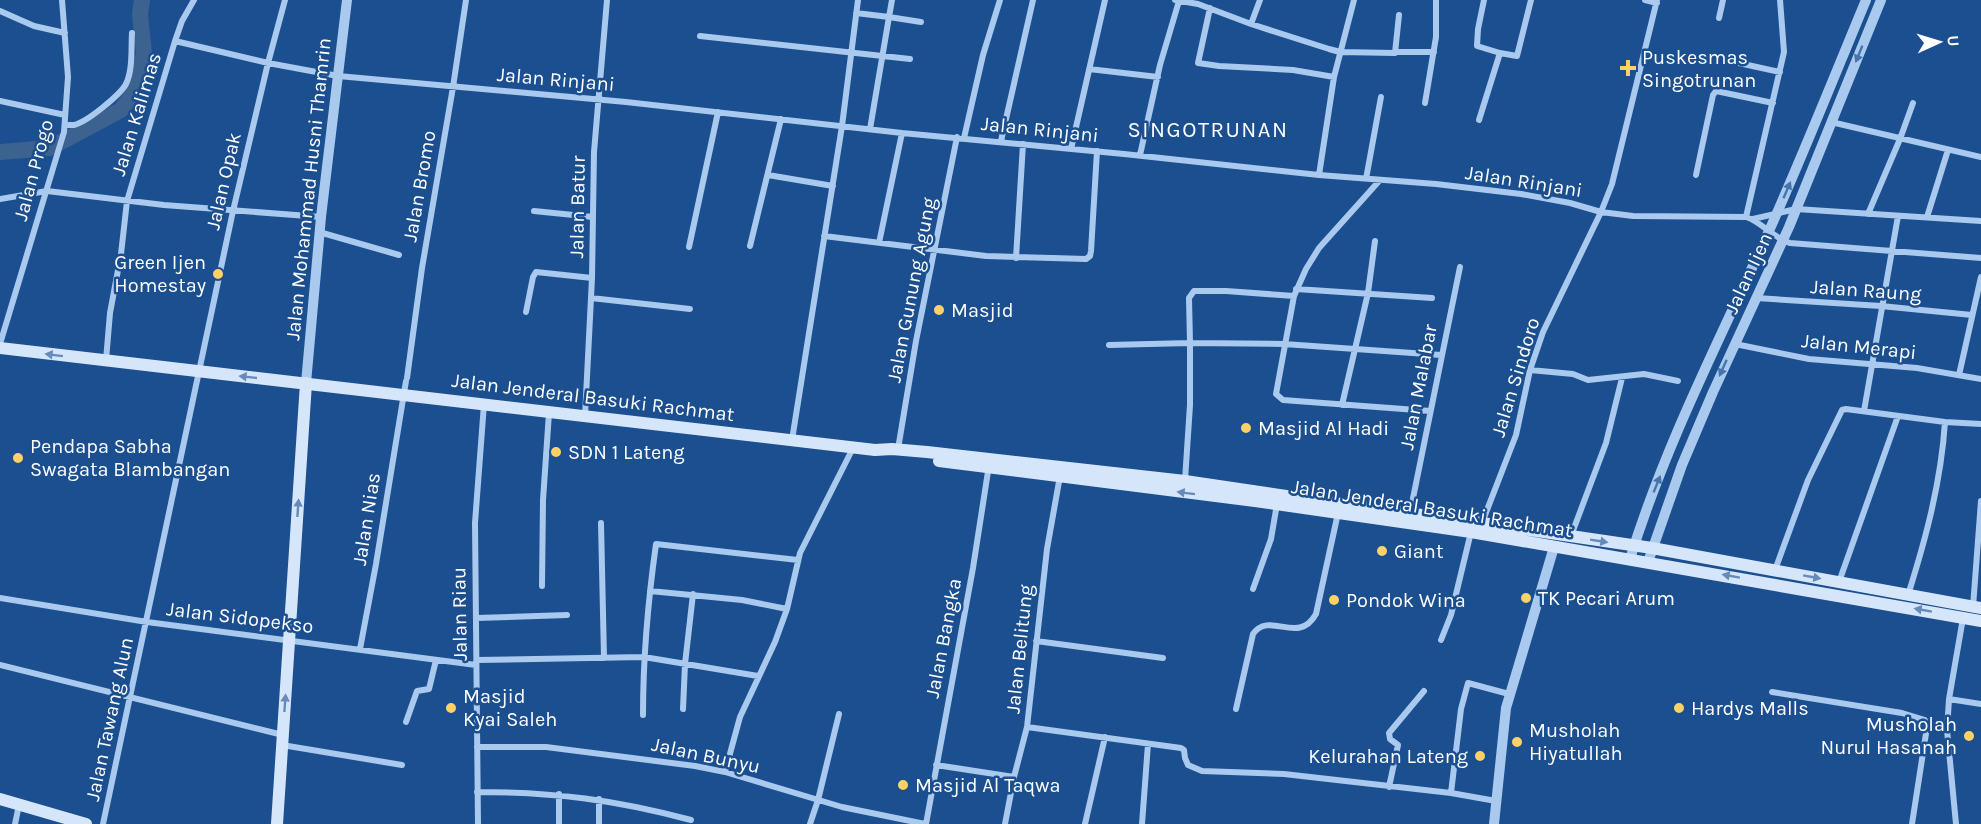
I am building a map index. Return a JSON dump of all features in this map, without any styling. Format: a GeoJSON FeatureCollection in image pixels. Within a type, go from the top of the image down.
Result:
{"type":"FeatureCollection","features":[{"type":"Feature","properties":{"kind":"main road","name":"Jalan Jenderal Basuki Rachmat"},"geometry":{"type":"LineString","coordinates":[[0,346],[106,361],[875,450],[898,449],[1060,476],[1277,504],[1295,502],[1482,523],[1652,548],[1977,607]]}},
{"type":"Feature","properties":{"kind":"main road"},"geometry":{"type":"LineString","coordinates":[[277,824],[306,383]]}},
{"type":"Feature","properties":{"kind":"main road","name":"Jalan Jenderal Basuki Rachmat"},"geometry":{"type":"LineString","coordinates":[[875,450],[892,456],[1185,481],[1295,502],[1338,513],[1471,532],[1981,621]]}},
{"type":"Feature","properties":{"kind":"main road"},"geometry":{"type":"LineString","coordinates":[[0,799],[86,824]]}},
{"type":"Feature","properties":{"kind":"street","name":"Jalan Progo"},"geometry":{"type":"LineString","coordinates":[[0,346],[57,159],[64,128],[68,77],[62,0]]}},
{"type":"Feature","properties":{"kind":"street"},"geometry":{"type":"LineString","coordinates":[[175,41],[182,21],[194,0]]}},
{"type":"Feature","properties":{"kind":"street","name":"Jalan Opak"},"geometry":{"type":"LineString","coordinates":[[147,622],[233,211],[285,0]]}},
{"type":"Feature","properties":{"kind":"street","name":"Jalan Mohammad Husni Thamrin"},"geometry":{"type":"LineString","coordinates":[[306,383],[319,232],[348,0]]}},
{"type":"Feature","properties":{"kind":"street","name":"Jalan Bromo"},"geometry":{"type":"LineString","coordinates":[[404,394],[422,268],[466,0]]}},
{"type":"Feature","properties":{"kind":"street","name":"Jalan Batur"},"geometry":{"type":"LineString","coordinates":[[585,416],[598,100],[607,0]]}},
{"type":"Feature","properties":{"kind":"street"},"geometry":{"type":"LineString","coordinates":[[792,440],[842,126],[858,0]]}},
{"type":"Feature","properties":{"kind":"street"},"geometry":{"type":"LineString","coordinates":[[870,129],[892,0]]}},
{"type":"Feature","properties":{"kind":"street","name":"Jalan Gunung Agung"},"geometry":{"type":"LineString","coordinates":[[898,449],[916,341],[960,138],[1000,0]]}},
{"type":"Feature","properties":{"kind":"street"},"geometry":{"type":"LineString","coordinates":[[1001,141],[1033,0]]}},
{"type":"Feature","properties":{"kind":"street"},"geometry":{"type":"LineString","coordinates":[[1071,149],[1105,0]]}},
{"type":"Feature","properties":{"kind":"street"},"geometry":{"type":"LineString","coordinates":[[1140,155],[1177,0],[1199,2],[1251,24],[1340,52],[1382,54],[1434,52]]}},
{"type":"Feature","properties":{"kind":"street"},"geometry":{"type":"LineString","coordinates":[[1251,24],[1260,0]]}},
{"type":"Feature","properties":{"kind":"street"},"geometry":{"type":"LineString","coordinates":[[1319,175],[1334,77],[1354,0]]}},
{"type":"Feature","properties":{"kind":"street"},"geometry":{"type":"LineString","coordinates":[[1425,103],[1434,52],[1436,0]]}},
{"type":"Feature","properties":{"kind":"street"},"geometry":{"type":"LineString","coordinates":[[1484,0],[1477,46],[1517,56],[1531,0]]}},
{"type":"Feature","properties":{"kind":"street"},"geometry":{"type":"LineString","coordinates":[[1645,0],[1657,2]]}},
{"type":"Feature","properties":{"kind":"street"},"geometry":{"type":"LineString","coordinates":[[1719,18],[1723,0]]}},
{"type":"Feature","properties":{"kind":"street"},"geometry":{"type":"LineString","coordinates":[[1780,0],[1784,52],[1749,218],[1783,241],[1794,244],[1981,258]]}},
{"type":"Feature","properties":{"kind":"street","name":"Jalan Ijen"},"geometry":{"type":"LineString","coordinates":[[1630,559],[1688,408],[1769,231],[1866,0]]}},
{"type":"Feature","properties":{"kind":"street","name":"Jalan Ijen"},"geometry":{"type":"LineString","coordinates":[[1648,562],[1682,465],[1734,344],[1783,241],[1881,0]]}},
{"type":"Feature","properties":{"kind":"street","name":"Jalan Sindoro"},"geometry":{"type":"LineString","coordinates":[[1482,523],[1516,435],[1530,370],[1553,308],[1601,212],[1612,183],[1657,2]]}},
{"type":"Feature","properties":{"kind":"street"},"geometry":{"type":"LineString","coordinates":[[1210,8],[1198,63],[1293,70],[1334,77]]}},
{"type":"Feature","properties":{"kind":"street"},"geometry":{"type":"LineString","coordinates":[[0,11],[34,26],[65,33]]}},
{"type":"Feature","properties":{"kind":"street"},"geometry":{"type":"LineString","coordinates":[[856,13],[921,22]]}},
{"type":"Feature","properties":{"kind":"street"},"geometry":{"type":"LineString","coordinates":[[1395,52],[1399,15]]}},
{"type":"Feature","properties":{"kind":"street"},"geometry":{"type":"LineString","coordinates":[[64,128],[82,121],[125,85],[131,62],[132,33]]}},
{"type":"Feature","properties":{"kind":"street"},"geometry":{"type":"LineString","coordinates":[[700,36],[910,59]]}},
{"type":"Feature","properties":{"kind":"street","name":"Jalan Kalimas"},"geometry":{"type":"LineString","coordinates":[[106,361],[127,201],[175,41],[268,63],[338,76]]}},
{"type":"Feature","properties":{"kind":"street"},"geometry":{"type":"LineString","coordinates":[[1479,120],[1500,53]]}},
{"type":"Feature","properties":{"kind":"street"},"geometry":{"type":"LineString","coordinates":[[1725,60],[1780,72]]}},
{"type":"Feature","properties":{"kind":"street"},"geometry":{"type":"LineString","coordinates":[[1089,69],[1158,77]]}},
{"type":"Feature","properties":{"kind":"street","name":"Jalan Rinjani"},"geometry":{"type":"LineString","coordinates":[[338,76],[718,112],[1319,175],[1436,184],[1521,194],[1570,203],[1601,212],[1633,216],[1749,218],[1796,208],[1981,221]]}},
{"type":"Feature","properties":{"kind":"street"},"geometry":{"type":"LineString","coordinates":[[1696,175],[1714,93],[1720,92],[1773,103]]}},
{"type":"Feature","properties":{"kind":"street"},"geometry":{"type":"LineString","coordinates":[[1366,179],[1381,97]]}},
{"type":"Feature","properties":{"kind":"street"},"geometry":{"type":"LineString","coordinates":[[0,101],[65,115]]}},
{"type":"Feature","properties":{"kind":"street"},"geometry":{"type":"LineString","coordinates":[[1868,214],[1913,103]]}},
{"type":"Feature","properties":{"kind":"street"},"geometry":{"type":"LineString","coordinates":[[689,247],[718,112]]}},
{"type":"Feature","properties":{"kind":"street"},"geometry":{"type":"LineString","coordinates":[[750,246],[781,119]]}},
{"type":"Feature","properties":{"kind":"street"},"geometry":{"type":"LineString","coordinates":[[1831,122],[1981,157]]}},
{"type":"Feature","properties":{"kind":"street"},"geometry":{"type":"LineString","coordinates":[[879,243],[902,133]]}},
{"type":"Feature","properties":{"kind":"street"},"geometry":{"type":"LineString","coordinates":[[1016,258],[1023,144]]}},
{"type":"Feature","properties":{"kind":"street"},"geometry":{"type":"LineString","coordinates":[[1927,217],[1948,150]]}},
{"type":"Feature","properties":{"kind":"street"},"geometry":{"type":"LineString","coordinates":[[824,236],[1016,258],[1082,260],[1088,258],[1091,251],[1097,151]]}},
{"type":"Feature","properties":{"kind":"street"},"geometry":{"type":"LineString","coordinates":[[768,175],[833,186]]}},
{"type":"Feature","properties":{"kind":"street"},"geometry":{"type":"LineString","coordinates":[[1380,180],[1319,248],[1295,292],[1275,391],[1283,400],[1430,411]]}},
{"type":"Feature","properties":{"kind":"street"},"geometry":{"type":"LineString","coordinates":[[0,199],[47,192],[233,211],[321,217]]}},
{"type":"Feature","properties":{"kind":"street"},"geometry":{"type":"LineString","coordinates":[[534,211],[593,217]]}},
{"type":"Feature","properties":{"kind":"street"},"geometry":{"type":"LineString","coordinates":[[1864,411],[1898,216]]}},
{"type":"Feature","properties":{"kind":"street"},"geometry":{"type":"LineString","coordinates":[[319,232],[399,255]]}},
{"type":"Feature","properties":{"kind":"street"},"geometry":{"type":"LineString","coordinates":[[1342,405],[1368,293],[1375,241]]}},
{"type":"Feature","properties":{"kind":"street","name":"Jalan Malabar"},"geometry":{"type":"LineString","coordinates":[[1410,514],[1460,267]]}},
{"type":"Feature","properties":{"kind":"street"},"geometry":{"type":"LineString","coordinates":[[526,312],[536,272],[592,278]]}},
{"type":"Feature","properties":{"kind":"street"},"geometry":{"type":"LineString","coordinates":[[1959,375],[1981,277]]}},
{"type":"Feature","properties":{"kind":"street"},"geometry":{"type":"LineString","coordinates":[[1185,481],[1190,405],[1190,298],[1194,291],[1368,293],[1432,298]]}},
{"type":"Feature","properties":{"kind":"street"},"geometry":{"type":"LineString","coordinates":[[591,298],[690,309]]}},
{"type":"Feature","properties":{"kind":"street","name":"Jalan Raung"},"geometry":{"type":"LineString","coordinates":[[1756,298],[1881,306],[1972,315]]}},
{"type":"Feature","properties":{"kind":"street"},"geometry":{"type":"LineString","coordinates":[[1109,345],[1284,344],[1441,355]]}},
{"type":"Feature","properties":{"kind":"street","name":"Jalan Merapi"},"geometry":{"type":"LineString","coordinates":[[1734,344],[1809,358],[1981,379]]}},
{"type":"Feature","properties":{"kind":"street"},"geometry":{"type":"LineString","coordinates":[[1530,370],[1573,374],[1588,380],[1644,374],[1678,381]]}},
{"type":"Feature","properties":{"kind":"street"},"geometry":{"type":"LineString","coordinates":[[1571,536],[1606,443],[1622,378]]}},
{"type":"Feature","properties":{"kind":"street","name":"Jalan Nias"},"geometry":{"type":"LineString","coordinates":[[360,649],[404,394]]}},
{"type":"Feature","properties":{"kind":"street","name":"Jalan Riau"},"geometry":{"type":"LineString","coordinates":[[478,824],[476,499],[484,404]]}},
{"type":"Feature","properties":{"kind":"street"},"geometry":{"type":"LineString","coordinates":[[1775,571],[1808,480],[1840,412],[1846,409],[1945,422],[1981,424]]}},
{"type":"Feature","properties":{"kind":"street"},"geometry":{"type":"LineString","coordinates":[[542,586],[543,492],[549,411]]}},
{"type":"Feature","properties":{"kind":"street"},"geometry":{"type":"LineString","coordinates":[[1839,582],[1898,416]]}},
{"type":"Feature","properties":{"kind":"street"},"geometry":{"type":"LineString","coordinates":[[1908,595],[1933,511],[1945,422]]}},
{"type":"Feature","properties":{"kind":"street"},"geometry":{"type":"LineString","coordinates":[[725,772],[736,727],[772,649],[787,609],[798,560],[854,447]]}},
{"type":"Feature","properties":{"kind":"street","name":"Jalan Bangka"},"geometry":{"type":"LineString","coordinates":[[925,824],[974,567],[989,463]]}},
{"type":"Feature","properties":{"kind":"street","name":"Jalan Belitung"},"geometry":{"type":"LineString","coordinates":[[1005,824],[1027,727],[1047,549],[1060,476]]}},
{"type":"Feature","properties":{"kind":"street"},"geometry":{"type":"LineString","coordinates":[[1977,607],[1981,501]]}},
{"type":"Feature","properties":{"kind":"street"},"geometry":{"type":"LineString","coordinates":[[1253,589],[1271,539],[1277,504]]}},
{"type":"Feature","properties":{"kind":"street"},"geometry":{"type":"LineString","coordinates":[[1236,709],[1253,634],[1257,628],[1262,625],[1296,629],[1312,622],[1316,614],[1338,513]]}},
{"type":"Feature","properties":{"kind":"street"},"geometry":{"type":"LineString","coordinates":[[601,523],[604,658]]}},
{"type":"Feature","properties":{"kind":"street"},"geometry":{"type":"LineString","coordinates":[[1441,640],[1453,607],[1471,532]]}},
{"type":"Feature","properties":{"kind":"street"},"geometry":{"type":"LineString","coordinates":[[643,715],[644,657],[656,544],[798,560]]}},
{"type":"Feature","properties":{"kind":"street"},"geometry":{"type":"LineString","coordinates":[[1494,824],[1509,694],[1554,547]]}},
{"type":"Feature","properties":{"kind":"street"},"geometry":{"type":"LineString","coordinates":[[650,591],[742,600],[787,609]]}},
{"type":"Feature","properties":{"kind":"street"},"geometry":{"type":"LineString","coordinates":[[683,709],[685,664],[693,594]]}},
{"type":"Feature","properties":{"kind":"street","name":"Jalan Sidopekso"},"geometry":{"type":"LineString","coordinates":[[0,598],[147,622],[436,660],[477,662],[644,657],[758,676]]}},
{"type":"Feature","properties":{"kind":"street"},"geometry":{"type":"LineString","coordinates":[[476,618],[567,615]]}},
{"type":"Feature","properties":{"kind":"street"},"geometry":{"type":"LineString","coordinates":[[1956,824],[1947,751],[1949,699],[1964,617]]}},
{"type":"Feature","properties":{"kind":"street","name":"Jalan Tawang Alun"},"geometry":{"type":"LineString","coordinates":[[103,824],[147,622]]}},
{"type":"Feature","properties":{"kind":"street"},"geometry":{"type":"LineString","coordinates":[[1036,641],[1163,658]]}},
{"type":"Feature","properties":{"kind":"street"},"geometry":{"type":"LineString","coordinates":[[406,722],[418,690],[429,688],[436,660]]}},
{"type":"Feature","properties":{"kind":"street"},"geometry":{"type":"LineString","coordinates":[[0,665],[283,740],[402,765]]}},
{"type":"Feature","properties":{"kind":"street"},"geometry":{"type":"LineString","coordinates":[[1451,793],[1461,709],[1468,683],[1509,694]]}},
{"type":"Feature","properties":{"kind":"street"},"geometry":{"type":"LineString","coordinates":[[1389,787],[1398,745],[1390,739],[1389,733],[1424,691]]}},
{"type":"Feature","properties":{"kind":"street"},"geometry":{"type":"LineString","coordinates":[[1772,692],[1923,718],[1927,728],[1912,824]]}},
{"type":"Feature","properties":{"kind":"street"},"geometry":{"type":"LineString","coordinates":[[1949,699],[1981,704]]}},
{"type":"Feature","properties":{"kind":"street"},"geometry":{"type":"LineString","coordinates":[[810,824],[839,714]]}},
{"type":"Feature","properties":{"kind":"street"},"geometry":{"type":"LineString","coordinates":[[1027,727],[1183,749],[1188,765],[1202,771],[1284,774],[1451,793],[1496,801]]}},
{"type":"Feature","properties":{"kind":"street"},"geometry":{"type":"LineString","coordinates":[[1085,824],[1105,737]]}},
{"type":"Feature","properties":{"kind":"street"},"geometry":{"type":"LineString","coordinates":[[1142,824],[1148,744]]}},
{"type":"Feature","properties":{"kind":"street","name":"Jalan Bunyu"},"geometry":{"type":"LineString","coordinates":[[477,747],[546,747],[725,772],[818,800],[925,824]]}},
{"type":"Feature","properties":{"kind":"street"},"geometry":{"type":"LineString","coordinates":[[936,765],[1014,777]]}},
{"type":"Feature","properties":{"kind":"street"},"geometry":{"type":"LineString","coordinates":[[477,792],[559,794],[599,799],[691,820]]}},
{"type":"Feature","properties":{"kind":"street"},"geometry":{"type":"LineString","coordinates":[[559,794],[559,824]]}},
{"type":"Feature","properties":{"kind":"street"},"geometry":{"type":"LineString","coordinates":[[599,799],[599,824]]}},
{"type":"Feature","properties":{"kind":"street"},"geometry":{"type":"LineString","coordinates":[[15,824],[19,805]]}},
{"type":"Feature","properties":{"kind":"waterway"},"geometry":{"type":"LineString","coordinates":[[0,152],[50,148],[121,110],[136,89],[144,53],[140,14],[142,0]]}},
{"type":"Feature","properties":{"kind":"place","name":"Puskesmas Singotrunan"},"geometry":{"type":"Point","coordinates":[1628,68]}},
{"type":"Feature","properties":{"kind":"place","name":"Green Ijen Homestay"},"geometry":{"type":"Point","coordinates":[218,274]}},
{"type":"Feature","properties":{"kind":"place","name":"Masjid"},"geometry":{"type":"Point","coordinates":[939,310]}},
{"type":"Feature","properties":{"kind":"place","name":"Masjid Al Hadi"},"geometry":{"type":"Point","coordinates":[1246,428]}},
{"type":"Feature","properties":{"kind":"place","name":"SDN 1 Lateng"},"geometry":{"type":"Point","coordinates":[556,452]}},
{"type":"Feature","properties":{"kind":"place","name":"Pendapa Sabha Swagata Blambangan"},"geometry":{"type":"Point","coordinates":[18,458]}},
{"type":"Feature","properties":{"kind":"place","name":"Giant"},"geometry":{"type":"Point","coordinates":[1382,551]}},
{"type":"Feature","properties":{"kind":"place","name":"TK Pecari Arum"},"geometry":{"type":"Point","coordinates":[1526,598]}},
{"type":"Feature","properties":{"kind":"place","name":"Pondok Wina"},"geometry":{"type":"Point","coordinates":[1334,600]}},
{"type":"Feature","properties":{"kind":"place","name":"Masjid Kyai Saleh"},"geometry":{"type":"Point","coordinates":[451,708]}},
{"type":"Feature","properties":{"kind":"place","name":"Hardys Malls"},"geometry":{"type":"Point","coordinates":[1679,708]}},
{"type":"Feature","properties":{"kind":"place","name":"Musholah Nurul Hasanah"},"geometry":{"type":"Point","coordinates":[1969,736]}},
{"type":"Feature","properties":{"kind":"place","name":"Musholah Hiyatullah"},"geometry":{"type":"Point","coordinates":[1517,742]}},
{"type":"Feature","properties":{"kind":"place","name":"Kelurahan Lateng"},"geometry":{"type":"Point","coordinates":[1480,756]}},
{"type":"Feature","properties":{"kind":"place","name":"Masjid Al Taqwa"},"geometry":{"type":"Point","coordinates":[903,785]}},
{"type":"Feature","properties":{"kind":"district","name":"SINGOTRUNAN"},"geometry":{"type":"Point","coordinates":[1208,129]}}]}
